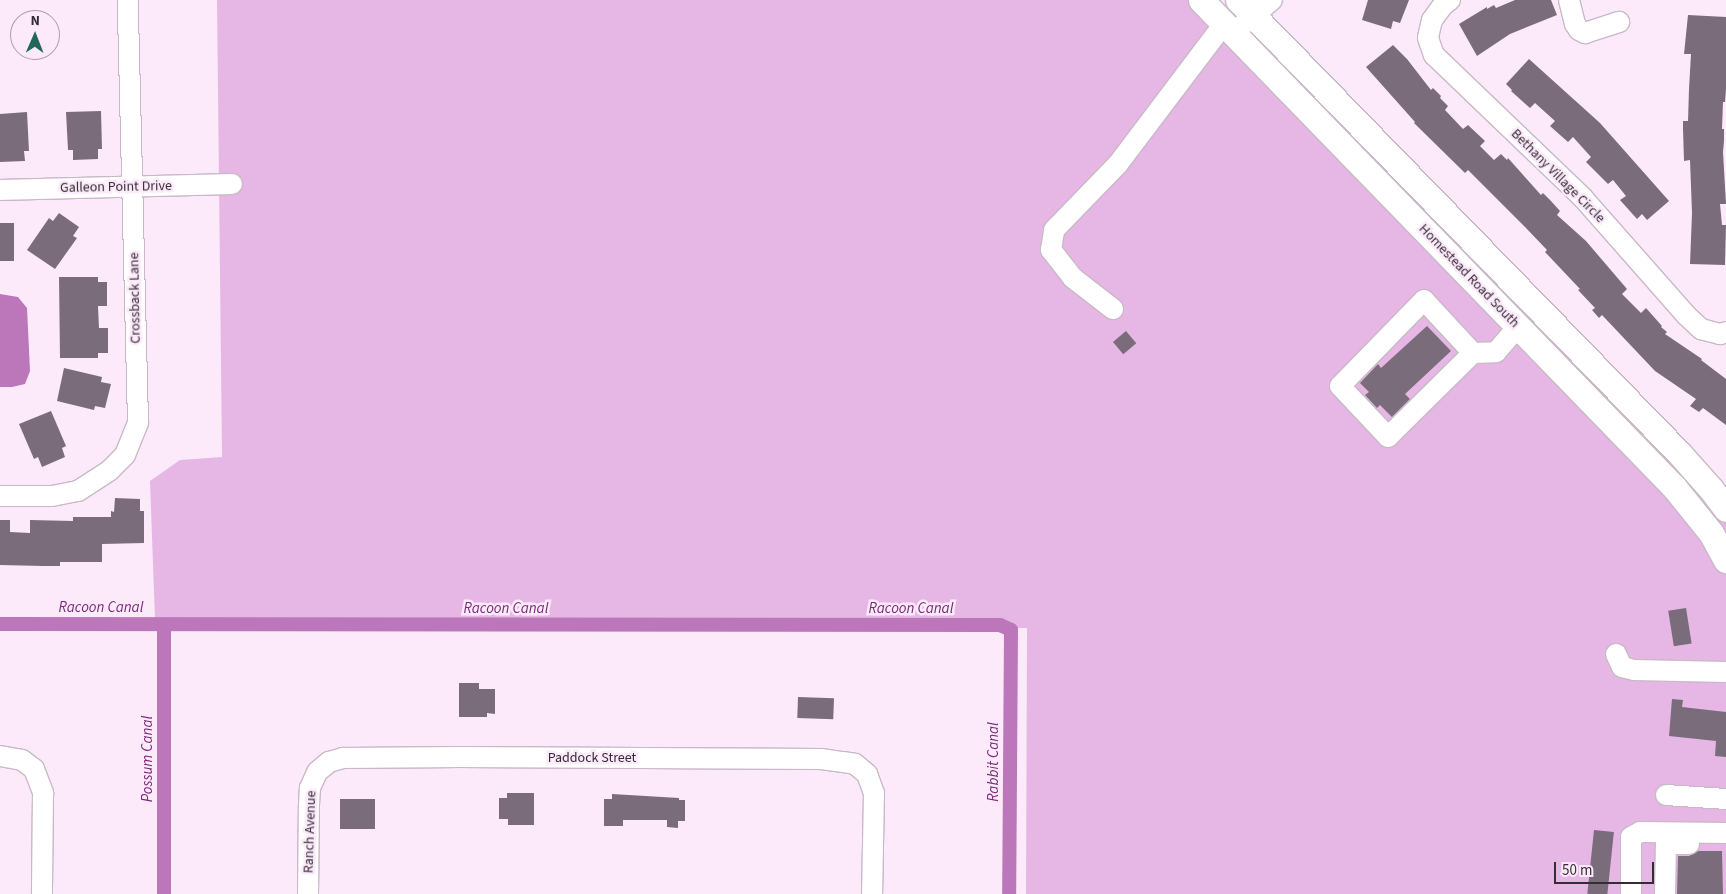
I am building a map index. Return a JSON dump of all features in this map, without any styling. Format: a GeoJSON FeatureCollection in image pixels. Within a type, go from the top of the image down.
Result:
{"type":"FeatureCollection","features":[{"type":"Feature","properties":{"kind":"main road","name":"Homestead Road South"},"geometry":{"type":"LineString","coordinates":[[1246,8],[1679,453],[1726,509]]}},
{"type":"Feature","properties":{"kind":"main road","name":"Homestead Road South"},"geometry":{"type":"LineString","coordinates":[[1221,14],[1518,327],[1674,487],[1711,533],[1726,560]]}},
{"type":"Feature","properties":{"kind":"street","name":"Crossback Lane"},"geometry":{"type":"LineString","coordinates":[[0,496],[52,496],[78,491],[110,470],[125,455],[138,422],[128,0]]}},
{"type":"Feature","properties":{"kind":"street"},"geometry":{"type":"LineString","coordinates":[[1113,309],[1073,278],[1052,250],[1054,230],[1118,164],[1221,14],[1272,0]]}},
{"type":"Feature","properties":{"kind":"street","name":"Bethany Village Circle"},"geometry":{"type":"LineString","coordinates":[[1450,0],[1443,5],[1432,20],[1428,38],[1434,55],[1583,198],[1686,315],[1702,329],[1720,334],[1726,332]]}},
{"type":"Feature","properties":{"kind":"street"},"geometry":{"type":"LineString","coordinates":[[1569,0],[1575,24],[1579,30],[1585,33],[1619,22]]}},
{"type":"Feature","properties":{"kind":"street","name":"Galleon Point Drive"},"geometry":{"type":"LineString","coordinates":[[0,190],[232,184]]}},
{"type":"Feature","properties":{"kind":"street"},"geometry":{"type":"LineString","coordinates":[[1473,353],[1424,300],[1340,386],[1388,437],[1473,353],[1496,352],[1518,327]]}},
{"type":"Feature","properties":{"kind":"street"},"geometry":{"type":"LineString","coordinates":[[1616,654],[1622,667],[1634,670],[1726,672]]}},
{"type":"Feature","properties":{"kind":"street"},"geometry":{"type":"LineString","coordinates":[[0,756],[22,760],[34,769],[43,793],[42,894]]}},
{"type":"Feature","properties":{"kind":"street","name":"Paddock Street"},"geometry":{"type":"LineString","coordinates":[[317,772],[328,762],[343,758],[724,758],[840,760],[855,764],[866,774],[874,792],[872,894]]}},
{"type":"Feature","properties":{"kind":"street","name":"Ranch Avenue"},"geometry":{"type":"LineString","coordinates":[[308,894],[308,805],[310,788],[317,772]]}},
{"type":"Feature","properties":{"kind":"street"},"geometry":{"type":"LineString","coordinates":[[1666,795],[1726,799]]}},
{"type":"Feature","properties":{"kind":"street"},"geometry":{"type":"LineString","coordinates":[[1631,894],[1632,837],[1640,832],[1666,838],[1726,844]]}},
{"type":"Feature","properties":{"kind":"street"},"geometry":{"type":"LineString","coordinates":[[1666,838],[1726,833]]}},
{"type":"Feature","properties":{"kind":"street"},"geometry":{"type":"LineString","coordinates":[[1665,894],[1666,838]]}},
{"type":"Feature","properties":{"kind":"shaded area"},"geometry":{"type":"Polygon","coordinates":[[[217,0],[1191,0],[1705,538],[1726,574],[1726,894],[1026,894],[1027,628],[155,620],[150,481],[180,460],[222,457],[217,0]]]}},
{"type":"Feature","properties":{"kind":"shaded area"},"geometry":{"type":"Polygon","coordinates":[[[1253,26],[1719,512],[1726,523],[1726,545],[1244,34],[1253,26]]]}},
{"type":"Feature","properties":{"kind":"shaded area"},"geometry":{"type":"Polygon","coordinates":[[[0,294],[18,297],[27,308],[30,371],[25,384],[12,387],[0,387],[0,294]]]}},
{"type":"Feature","properties":{"kind":"building"},"geometry":{"type":"Polygon","coordinates":[[[1368,0],[1409,0],[1400,23],[1393,21],[1391,29],[1362,20],[1368,0]]]}},
{"type":"Feature","properties":{"kind":"building"},"geometry":{"type":"Polygon","coordinates":[[[1515,0],[1551,0],[1557,15],[1510,34],[1477,56],[1459,24],[1487,7],[1487,9],[1494,5],[1496,8],[1515,0]]]}},
{"type":"Feature","properties":{"kind":"building"},"geometry":{"type":"Polygon","coordinates":[[[1688,15],[1726,17],[1726,89],[1725,102],[1723,102],[1722,129],[1724,129],[1723,152],[1726,204],[1720,204],[1722,225],[1726,225],[1725,265],[1690,264],[1692,213],[1690,160],[1684,161],[1683,129],[1683,121],[1688,121],[1691,54],[1684,54],[1688,15]]]}},
{"type":"Feature","properties":{"kind":"building"},"geometry":{"type":"Polygon","coordinates":[[[1393,45],[1407,59],[1431,90],[1433,88],[1441,96],[1440,98],[1448,106],[1445,110],[1463,129],[1468,125],[1485,141],[1480,146],[1494,160],[1501,154],[1507,160],[1508,158],[1541,195],[1543,193],[1551,201],[1560,211],[1557,215],[1586,241],[1627,289],[1622,294],[1641,313],[1646,308],[1667,332],[1665,334],[1702,359],[1726,379],[1726,425],[1703,408],[1699,412],[1690,406],[1696,399],[1655,371],[1602,315],[1599,318],[1592,310],[1595,308],[1545,252],[1547,250],[1468,170],[1465,173],[1414,123],[1366,67],[1393,45]]]}},
{"type":"Feature","properties":{"kind":"building"},"geometry":{"type":"Polygon","coordinates":[[[1529,59],[1600,123],[1669,201],[1647,220],[1642,214],[1637,219],[1620,200],[1626,196],[1613,180],[1608,184],[1586,162],[1591,157],[1573,137],[1568,142],[1550,126],[1555,121],[1535,103],[1530,108],[1511,91],[1506,84],[1529,59]]]}},
{"type":"Feature","properties":{"kind":"building"},"geometry":{"type":"Polygon","coordinates":[[[101,111],[102,149],[98,149],[98,159],[73,160],[73,150],[68,150],[66,112],[101,111]]]}},
{"type":"Feature","properties":{"kind":"building"},"geometry":{"type":"Polygon","coordinates":[[[27,112],[29,151],[24,151],[25,161],[0,162],[0,114],[27,112]]]}},
{"type":"Feature","properties":{"kind":"building"},"geometry":{"type":"Polygon","coordinates":[[[59,213],[79,227],[73,236],[77,238],[55,269],[27,250],[49,218],[53,221],[59,213]]]}},
{"type":"Feature","properties":{"kind":"building"},"geometry":{"type":"Polygon","coordinates":[[[0,223],[14,223],[14,261],[0,261],[0,223]]]}},
{"type":"Feature","properties":{"kind":"building"},"geometry":{"type":"Polygon","coordinates":[[[59,277],[98,277],[98,282],[107,282],[107,306],[98,306],[99,328],[108,328],[108,353],[98,353],[98,358],[60,358],[59,277]]]}},
{"type":"Feature","properties":{"kind":"building"},"geometry":{"type":"Polygon","coordinates":[[[1427,326],[1451,351],[1405,394],[1410,399],[1392,417],[1380,405],[1377,408],[1365,395],[1369,392],[1360,383],[1378,364],[1381,368],[1427,326]]]}},
{"type":"Feature","properties":{"kind":"building"},"geometry":{"type":"Polygon","coordinates":[[[1126,331],[1136,343],[1123,354],[1113,342],[1126,331]]]}},
{"type":"Feature","properties":{"kind":"building"},"geometry":{"type":"Polygon","coordinates":[[[64,368],[102,377],[101,382],[111,384],[105,408],[95,406],[94,410],[57,401],[64,368]]]}},
{"type":"Feature","properties":{"kind":"building"},"geometry":{"type":"Polygon","coordinates":[[[51,411],[66,446],[62,448],[65,457],[42,467],[38,457],[34,459],[19,424],[51,411]]]}},
{"type":"Feature","properties":{"kind":"building"},"geometry":{"type":"Polygon","coordinates":[[[115,498],[140,499],[140,511],[144,511],[144,543],[102,544],[102,562],[60,562],[60,566],[0,565],[0,520],[10,520],[10,532],[30,533],[30,520],[73,521],[73,517],[111,517],[111,511],[114,512],[115,498]]]}},
{"type":"Feature","properties":{"kind":"building"},"geometry":{"type":"Polygon","coordinates":[[[1686,608],[1692,644],[1674,646],[1668,611],[1686,608]]]}},
{"type":"Feature","properties":{"kind":"building"},"geometry":{"type":"Polygon","coordinates":[[[459,683],[479,683],[479,689],[495,689],[495,714],[487,713],[487,717],[459,717],[459,683]]]}},
{"type":"Feature","properties":{"kind":"building"},"geometry":{"type":"Polygon","coordinates":[[[798,697],[834,698],[833,719],[797,718],[798,697]]]}},
{"type":"Feature","properties":{"kind":"building"},"geometry":{"type":"Polygon","coordinates":[[[1672,699],[1683,700],[1682,707],[1726,712],[1726,757],[1715,756],[1716,741],[1669,736],[1672,699]]]}},
{"type":"Feature","properties":{"kind":"building"},"geometry":{"type":"Polygon","coordinates":[[[507,793],[534,793],[534,825],[508,825],[508,819],[499,819],[499,798],[507,798],[507,793]]]}},
{"type":"Feature","properties":{"kind":"building"},"geometry":{"type":"Polygon","coordinates":[[[612,794],[679,798],[679,800],[685,800],[685,821],[678,821],[678,828],[667,827],[667,820],[623,820],[623,826],[604,826],[604,799],[612,799],[612,794]]]}},
{"type":"Feature","properties":{"kind":"building"},"geometry":{"type":"Polygon","coordinates":[[[340,799],[375,799],[375,829],[340,829],[340,799]]]}},
{"type":"Feature","properties":{"kind":"building"},"geometry":{"type":"Polygon","coordinates":[[[1594,830],[1614,832],[1607,894],[1587,894],[1594,830]]]}},
{"type":"Feature","properties":{"kind":"building"},"geometry":{"type":"Polygon","coordinates":[[[1698,851],[1722,851],[1723,894],[1677,894],[1678,856],[1689,856],[1698,851]]]}},
{"type":"Feature","properties":{"kind":"waterway","name":"Racoon Canal"},"geometry":{"type":"LineString","coordinates":[[0,624],[1000,625],[1011,630],[1009,894]]}},
{"type":"Feature","properties":{"kind":"waterway","name":"Possum Canal"},"geometry":{"type":"LineString","coordinates":[[164,625],[164,894]]}},
{"type":"Feature","properties":{"kind":"water label","name":"Rabbit Canal"},"geometry":{"type":"Point","coordinates":[994,762]}}]}
